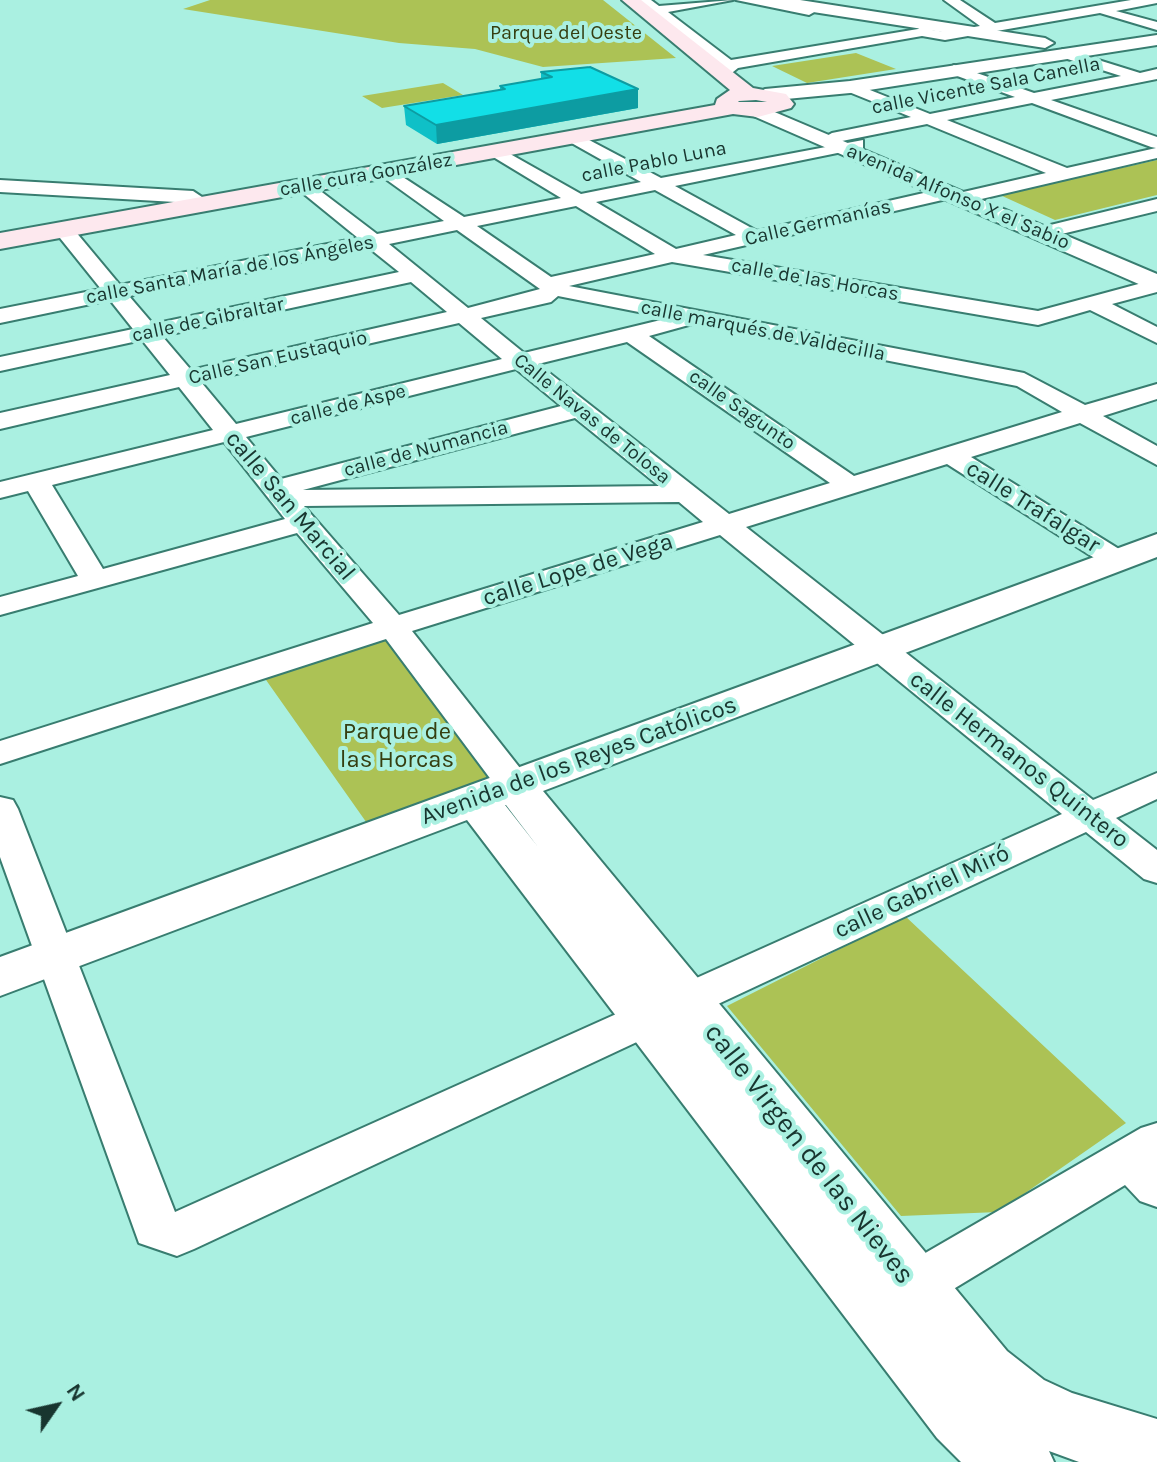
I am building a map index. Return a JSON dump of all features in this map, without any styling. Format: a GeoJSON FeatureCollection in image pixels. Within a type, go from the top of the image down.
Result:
{"type":"FeatureCollection","features":[{"type":"Feature","properties":{"kind":"main road"},"geometry":{"type":"LineString","coordinates":[[614,0],[751,102]]}},
{"type":"Feature","properties":{"kind":"main road"},"geometry":{"type":"LineString","coordinates":[[630,0],[726,70],[751,102]]}},
{"type":"Feature","properties":{"kind":"main road","name":"calle cura González"},"geometry":{"type":"LineString","coordinates":[[0,241],[751,102]]}},
{"type":"Feature","properties":{"kind":"main road","name":"calle cura González"},"geometry":{"type":"LineString","coordinates":[[0,232],[751,102]]}},
{"type":"Feature","properties":{"kind":"street"},"geometry":{"type":"LineString","coordinates":[[643,0],[726,70],[924,29]]}},
{"type":"Feature","properties":{"kind":"street"},"geometry":{"type":"LineString","coordinates":[[656,10],[726,0]]}},
{"type":"Feature","properties":{"kind":"street"},"geometry":{"type":"LineString","coordinates":[[743,0],[924,29],[972,32],[1157,60]]}},
{"type":"Feature","properties":{"kind":"street"},"geometry":{"type":"LineString","coordinates":[[768,0],[924,29]]}},
{"type":"Feature","properties":{"kind":"street"},"geometry":{"type":"LineString","coordinates":[[951,0],[991,27]]}},
{"type":"Feature","properties":{"kind":"street"},"geometry":{"type":"LineString","coordinates":[[972,32],[1154,0]]}},
{"type":"Feature","properties":{"kind":"street"},"geometry":{"type":"LineString","coordinates":[[1098,9],[1157,26]]}},
{"type":"Feature","properties":{"kind":"street","name":"calle cura González"},"geometry":{"type":"LineString","coordinates":[[751,102],[1157,37]]}},
{"type":"Feature","properties":{"kind":"street"},"geometry":{"type":"LineString","coordinates":[[1063,53],[1157,84]]}},
{"type":"Feature","properties":{"kind":"street"},"geometry":{"type":"LineString","coordinates":[[954,70],[1157,143]]}},
{"type":"Feature","properties":{"kind":"street","name":"calle Vicente Sala Canella"},"geometry":{"type":"LineString","coordinates":[[840,142],[930,119],[1157,74]]}},
{"type":"Feature","properties":{"kind":"street"},"geometry":{"type":"LineString","coordinates":[[843,88],[930,119],[1065,174]]}},
{"type":"Feature","properties":{"kind":"street","name":"avenida Alfonso X el Sabio"},"geometry":{"type":"LineString","coordinates":[[751,102],[962,195],[1157,274]]}},
{"type":"Feature","properties":{"kind":"street"},"geometry":{"type":"LineString","coordinates":[[574,137],[753,237]]}},
{"type":"Feature","properties":{"kind":"street","name":"calle Pablo Luna"},"geometry":{"type":"LineString","coordinates":[[461,223],[659,184],[840,142]]}},
{"type":"Feature","properties":{"kind":"street","name":"calle de las Horcas"},"geometry":{"type":"LineString","coordinates":[[496,151],[673,256],[1038,318],[1157,285]]}},
{"type":"Feature","properties":{"kind":"street","name":"Calle Germanías"},"geometry":{"type":"LineString","coordinates":[[550,287],[753,237],[1157,153]]}},
{"type":"Feature","properties":{"kind":"street","name":"calle marqués de Valdecilla"},"geometry":{"type":"LineString","coordinates":[[386,171],[550,287],[695,318],[1024,380],[1157,457]]}},
{"type":"Feature","properties":{"kind":"street"},"geometry":{"type":"LineString","coordinates":[[0,186],[193,197]]}},
{"type":"Feature","properties":{"kind":"street","name":"Calle Navas de Tolosa"},"geometry":{"type":"LineString","coordinates":[[306,186],[880,650]]}},
{"type":"Feature","properties":{"kind":"street"},"geometry":{"type":"LineString","coordinates":[[1049,231],[1155,206]]}},
{"type":"Feature","properties":{"kind":"street","name":"calle Santa María de los Ángeles"},"geometry":{"type":"LineString","coordinates":[[0,316],[461,223]]}},
{"type":"Feature","properties":{"kind":"street","name":"calle San Marcial"},"geometry":{"type":"LineString","coordinates":[[63,229],[278,493],[393,627],[494,792]]}},
{"type":"Feature","properties":{"kind":"street","name":"avenida Alfonso X el Sabio"},"geometry":{"type":"LineString","coordinates":[[1049,231],[1157,285]]}},
{"type":"Feature","properties":{"kind":"street","name":"calle de Gibraltar"},"geometry":{"type":"LineString","coordinates":[[0,364],[415,275]]}},
{"type":"Feature","properties":{"kind":"street","name":"Calle San Eustaquio"},"geometry":{"type":"LineString","coordinates":[[0,421],[543,297],[550,287]]}},
{"type":"Feature","properties":{"kind":"street"},"geometry":{"type":"LineString","coordinates":[[1093,303],[1157,336]]}},
{"type":"Feature","properties":{"kind":"street","name":"calle de Aspe"},"geometry":{"type":"LineString","coordinates":[[0,490],[695,318]]}},
{"type":"Feature","properties":{"kind":"street","name":"calle Sagunto"},"geometry":{"type":"LineString","coordinates":[[632,335],[851,486]]}},
{"type":"Feature","properties":{"kind":"street","name":"calle Lope de Vega"},"geometry":{"type":"LineString","coordinates":[[0,753],[393,627],[1156,391]]}},
{"type":"Feature","properties":{"kind":"street","name":"calle de Numancia"},"geometry":{"type":"LineString","coordinates":[[278,493],[579,409]]}},
{"type":"Feature","properties":{"kind":"street","name":"calle Trafalgar"},"geometry":{"type":"LineString","coordinates":[[949,454],[1117,560]]}},
{"type":"Feature","properties":{"kind":"street"},"geometry":{"type":"LineString","coordinates":[[36,481],[95,580]]}},
{"type":"Feature","properties":{"kind":"street"},"geometry":{"type":"LineString","coordinates":[[278,493],[685,494]]}},
{"type":"Feature","properties":{"kind":"street"},"geometry":{"type":"LineString","coordinates":[[0,606],[303,523]]}},
{"type":"Feature","properties":{"kind":"street","name":"Avenida de los Reyes Católicos"},"geometry":{"type":"LineString","coordinates":[[0,977],[1157,545]]}},
{"type":"Feature","properties":{"kind":"street","name":"calle Hermanos Quintero"},"geometry":{"type":"LineString","coordinates":[[880,650],[1157,870]]}},
{"type":"Feature","properties":{"kind":"street","name":"calle Gabriel Miró"},"geometry":{"type":"LineString","coordinates":[[58,956],[156,1228],[177,1234],[1157,785]]}},
{"type":"Feature","properties":{"kind":"street","name":"calle Virgen de las Nieves"},"geometry":{"type":"LineString","coordinates":[[494,792],[666,1008],[960,1415],[997,1450],[1020,1462]]}},
{"type":"Feature","properties":{"kind":"street"},"geometry":{"type":"LineString","coordinates":[[0,809],[58,956]]}},
{"type":"Feature","properties":{"kind":"street","name":"calle Virgen de las Nieves"},"geometry":{"type":"LineString","coordinates":[[666,1008],[914,1286],[984,1373],[1021,1403],[1064,1424],[1157,1453]]}},
{"type":"Feature","properties":{"kind":"street"},"geometry":{"type":"LineString","coordinates":[[914,1286],[1148,1163]]}},
{"type":"Feature","properties":{"kind":"green space","name":"Parque del Oeste"},"geometry":{"type":"Polygon","coordinates":[[[210,0],[603,0],[676,58],[543,67],[475,49],[399,43],[183,9],[210,0]]]}},
{"type":"Feature","properties":{"kind":"green space"},"geometry":{"type":"Polygon","coordinates":[[[856,53],[896,69],[807,83],[772,66],[856,53]]]}},
{"type":"Feature","properties":{"kind":"green space"},"geometry":{"type":"Polygon","coordinates":[[[443,83],[463,95],[382,108],[362,96],[443,83]]]}},
{"type":"Feature","properties":{"kind":"green space"},"geometry":{"type":"Polygon","coordinates":[[[1157,160],[1157,195],[1055,220],[1000,195],[1157,160]]]}},
{"type":"Feature","properties":{"kind":"green space","name":"Parque de las Horcas"},"geometry":{"type":"Polygon","coordinates":[[[393,627],[514,785],[376,836],[259,670],[393,627]]]}},
{"type":"Feature","properties":{"kind":"green space"},"geometry":{"type":"Polygon","coordinates":[[[905,916],[1126,1123],[998,1212],[901,1216],[727,1006],[905,916]]]}},
{"type":"Feature","properties":{"kind":"building"},"geometry":{"type":"Polygon","coordinates":[[[590,67],[638,89],[436,125],[404,106],[505,89],[500,86],[552,77],[541,72],[590,67]]]}}]}
